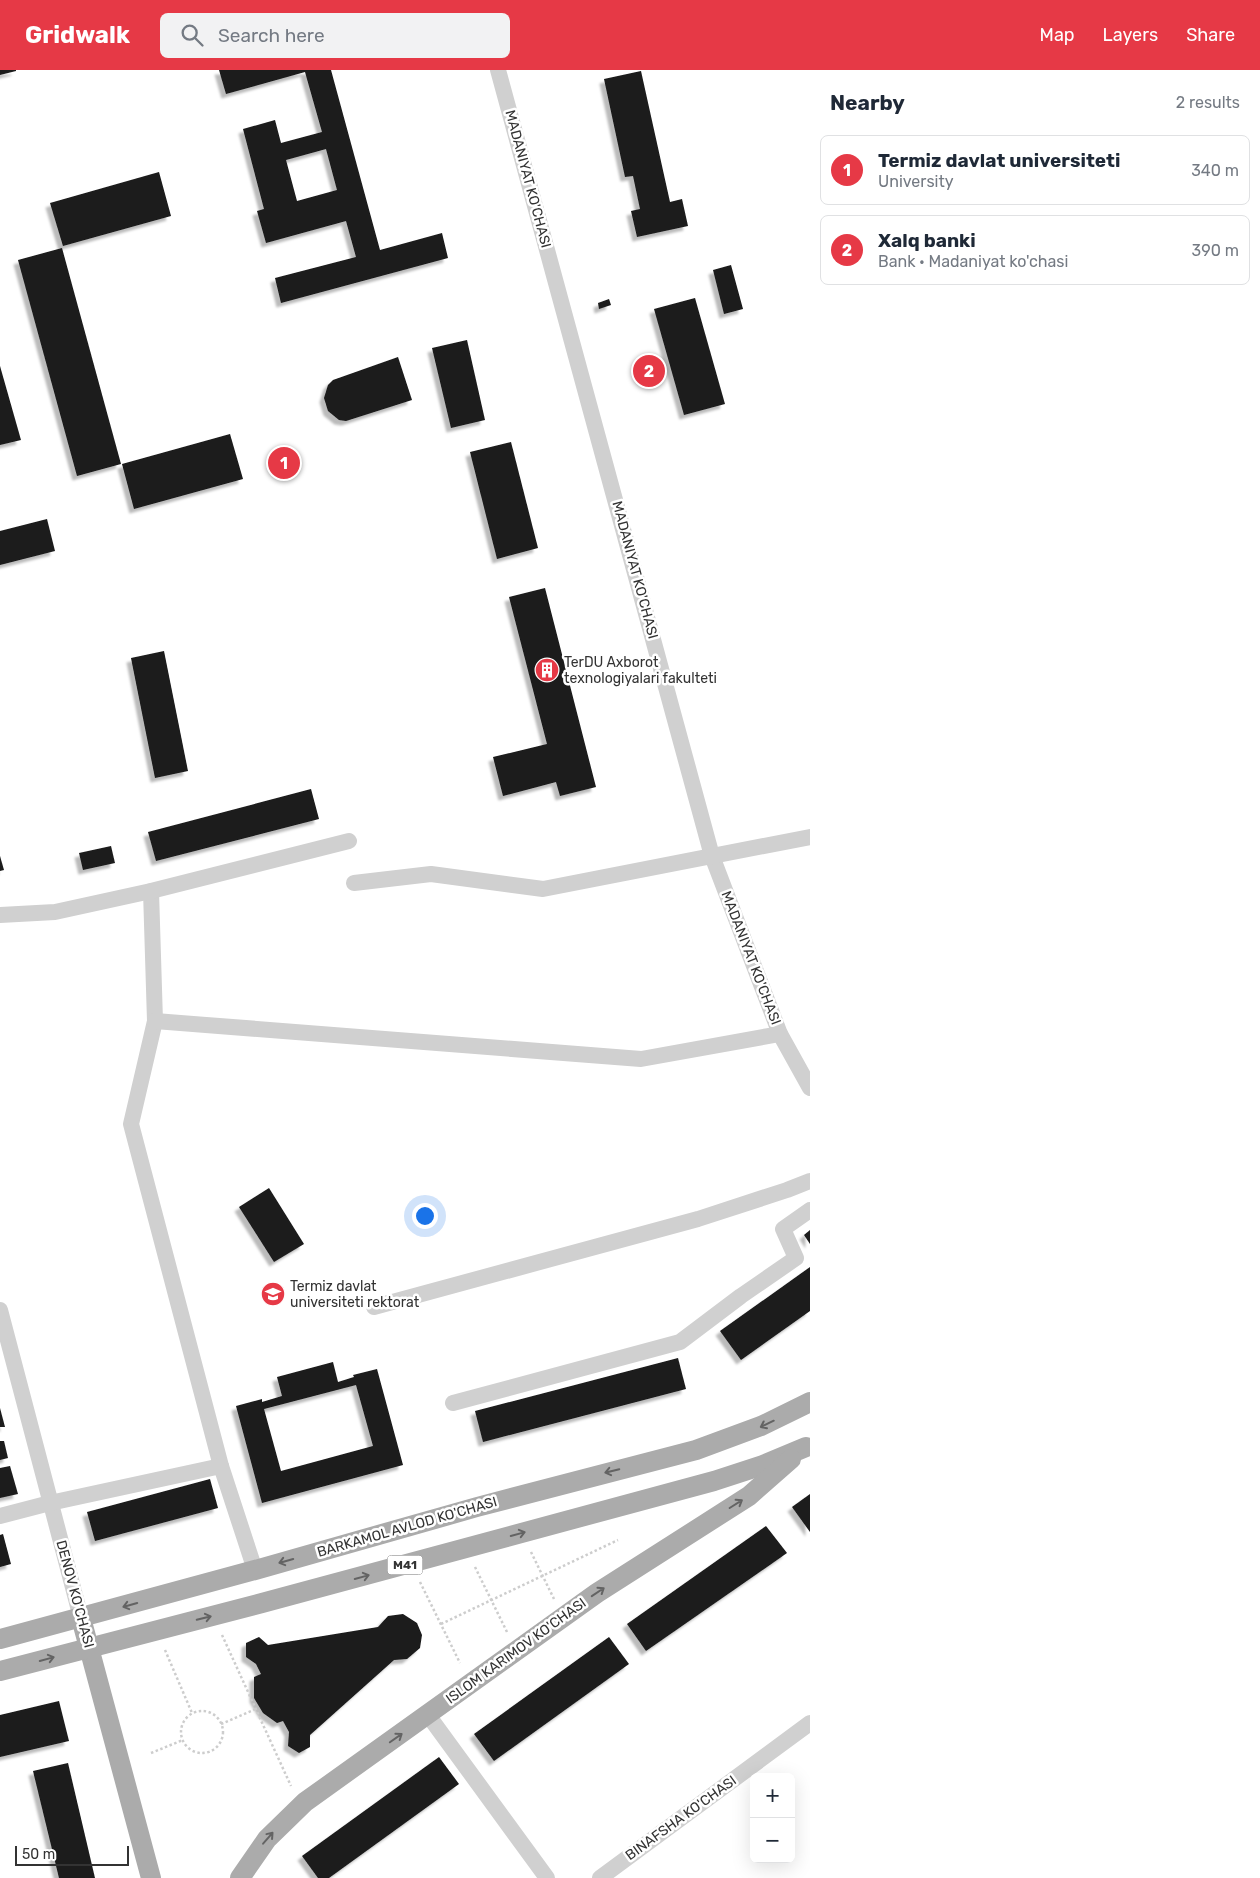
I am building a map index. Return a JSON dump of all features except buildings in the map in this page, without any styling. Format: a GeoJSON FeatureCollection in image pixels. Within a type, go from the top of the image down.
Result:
{"type":"FeatureCollection","features":[{"type":"Feature","properties":{"kind":"main road","name":"BARKAMOL AVLOD KO'CHASI"},"geometry":{"type":"LineString","coordinates":[[0,1639],[255,1570],[477,1506],[696,1450],[762,1426],[810,1402]]}},
{"type":"Feature","properties":{"kind":"main road","name":"M41"},"geometry":{"type":"LineString","coordinates":[[0,1671],[281,1598],[714,1481],[763,1465],[808,1445]]}},
{"type":"Feature","properties":{"kind":"main road","name":"ISLOM KARIMOV KO'CHASI"},"geometry":{"type":"LineString","coordinates":[[240,1878],[267,1839],[305,1802],[597,1593],[749,1496],[808,1445]]}},
{"type":"Feature","properties":{"kind":"main road","name":"DENOV KO'CHASI"},"geometry":{"type":"LineString","coordinates":[[81,1618],[151,1878]]}},
{"type":"Feature","properties":{"kind":"street","name":"MADANIYAT KO'CHASI"},"geometry":{"type":"LineString","coordinates":[[498,70],[712,856],[780,1034],[810,1088]]}},
{"type":"Feature","properties":{"kind":"street"},"geometry":{"type":"LineString","coordinates":[[354,883],[431,874],[543,889],[810,837]]}},
{"type":"Feature","properties":{"kind":"street"},"geometry":{"type":"LineString","coordinates":[[0,914],[55,912],[151,891],[349,841]]}},
{"type":"Feature","properties":{"kind":"street"},"geometry":{"type":"LineString","coordinates":[[151,891],[155,1021],[131,1124],[220,1466],[255,1570]]}},
{"type":"Feature","properties":{"kind":"street"},"geometry":{"type":"LineString","coordinates":[[155,1021],[641,1059],[780,1034]]}},
{"type":"Feature","properties":{"kind":"street"},"geometry":{"type":"LineString","coordinates":[[374,1307],[698,1219],[810,1181]]}},
{"type":"Feature","properties":{"kind":"street"},"geometry":{"type":"LineString","coordinates":[[453,1403],[680,1342],[796,1258],[783,1229],[810,1210]]}},
{"type":"Feature","properties":{"kind":"street","name":"DENOV KO'CHASI"},"geometry":{"type":"LineString","coordinates":[[0,1310],[81,1618]]}},
{"type":"Feature","properties":{"kind":"street"},"geometry":{"type":"LineString","coordinates":[[0,1516],[50,1502],[220,1466]]}},
{"type":"Feature","properties":{"kind":"street"},"geometry":{"type":"LineString","coordinates":[[428,1715],[546,1878]]}},
{"type":"Feature","properties":{"kind":"street","name":"BINAFSHA KO'CHASI"},"geometry":{"type":"LineString","coordinates":[[600,1878],[810,1722]]}},
{"type":"Feature","properties":{"kind":"path"},"geometry":{"type":"LineString","coordinates":[[441,1624],[618,1540]]}},
{"type":"Feature","properties":{"kind":"path"},"geometry":{"type":"LineString","coordinates":[[530,1552],[554,1599]]}},
{"type":"Feature","properties":{"kind":"path"},"geometry":{"type":"LineString","coordinates":[[475,1567],[507,1632]]}},
{"type":"Feature","properties":{"kind":"path"},"geometry":{"type":"LineString","coordinates":[[420,1582],[460,1663]]}},
{"type":"Feature","properties":{"kind":"path"},"geometry":{"type":"LineString","coordinates":[[222,1635],[291,1786]]}},
{"type":"Feature","properties":{"kind":"path"},"geometry":{"type":"LineString","coordinates":[[165,1650],[192,1713]]}},
{"type":"Feature","properties":{"kind":"path"},"geometry":{"type":"LineString","coordinates":[[221,1724],[256,1709]]}},
{"type":"Feature","properties":{"kind":"path"},"geometry":{"type":"LineString","coordinates":[[206,1711],[218,1718],[221,1724],[222,1737],[215,1748],[209,1752],[195,1752],[183,1740],[181,1730],[183,1723],[192,1713],[206,1711]]}},
{"type":"Feature","properties":{"kind":"path"},"geometry":{"type":"LineString","coordinates":[[150,1753],[183,1740]]}},
{"type":"Feature","properties":{"kind":"place","name":"Xalq banki"},"geometry":{"type":"Point","coordinates":[649,371]}},
{"type":"Feature","properties":{"kind":"place","name":"Termiz davlat universiteti"},"geometry":{"type":"Point","coordinates":[284,463]}},
{"type":"Feature","properties":{"kind":"place","name":"TerDU Axborot texnologiyalari fakulteti"},"geometry":{"type":"Point","coordinates":[547,670]}},
{"type":"Feature","properties":{"kind":"place","name":"Termiz davlat universiteti rektorat"},"geometry":{"type":"Point","coordinates":[273,1294]}}]}
